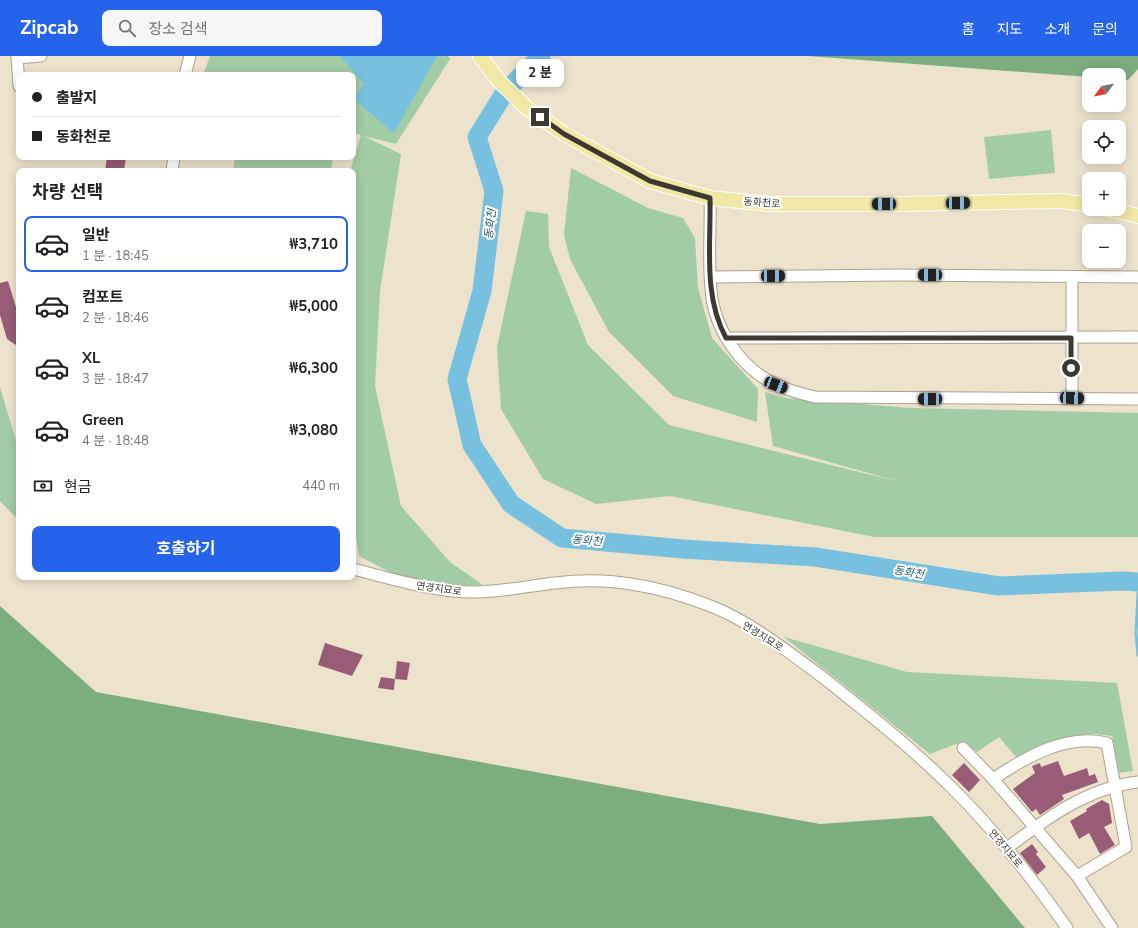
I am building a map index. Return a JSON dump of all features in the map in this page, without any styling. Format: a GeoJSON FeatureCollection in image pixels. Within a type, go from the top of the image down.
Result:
{"type":"FeatureCollection","features":[{"type":"Feature","properties":{"kind":"main road","name":"동화천로"},"geometry":{"type":"LineString","coordinates":[[480,56],[499,81],[527,108],[564,134],[650,181],[710,198],[768,204],[899,204],[1063,201],[1082,204]]}},
{"type":"Feature","properties":{"kind":"main road"},"geometry":{"type":"LineString","coordinates":[[1126,213],[1138,216]]}},
{"type":"Feature","properties":{"kind":"street"},"geometry":{"type":"LineString","coordinates":[[18,72],[17,57],[41,56]]}},
{"type":"Feature","properties":{"kind":"street"},"geometry":{"type":"LineString","coordinates":[[186,72],[190,56]]}},
{"type":"Feature","properties":{"kind":"street"},"geometry":{"type":"LineString","coordinates":[[710,198],[711,290],[716,316],[726,338],[739,355],[758,373],[776,385],[815,397],[899,399],[1138,399]]}},
{"type":"Feature","properties":{"kind":"street"},"geometry":{"type":"LineString","coordinates":[[711,277],[898,275],[1138,277]]}},
{"type":"Feature","properties":{"kind":"street"},"geometry":{"type":"LineString","coordinates":[[1072,277],[1072,398]]}},
{"type":"Feature","properties":{"kind":"street"},"geometry":{"type":"LineString","coordinates":[[726,338],[1138,337]]}},
{"type":"Feature","properties":{"kind":"street","name":"연경지묘로"},"geometry":{"type":"LineString","coordinates":[[356,570],[418,586],[472,592],[496,591],[557,582],[610,582],[632,584],[715,607],[790,652],[857,705],[950,786],[1007,848],[1067,928]]}},
{"type":"Feature","properties":{"kind":"street"},"geometry":{"type":"LineString","coordinates":[[993,779],[1017,762],[1064,743],[1095,740],[1107,743],[1120,784],[1126,847],[1077,876]]}},
{"type":"Feature","properties":{"kind":"street"},"geometry":{"type":"LineString","coordinates":[[963,748],[993,779],[1077,876],[1112,928]]}},
{"type":"Feature","properties":{"kind":"street"},"geometry":{"type":"LineString","coordinates":[[1007,848],[1062,809],[1090,794],[1120,784],[1138,782]]}},
{"type":"Feature","properties":{"kind":"green space"},"geometry":{"type":"Polygon","coordinates":[[[210,56],[448,56],[450,59],[396,144],[364,136],[401,154],[380,291],[375,386],[401,506],[450,562],[483,585],[447,586],[403,579],[359,556],[356,536],[356,168],[351,168],[353,160],[356,160],[356,151],[361,135],[356,134],[356,72],[204,72],[210,56]]]}},
{"type":"Feature","properties":{"kind":"green space"},"geometry":{"type":"Polygon","coordinates":[[[808,56],[1138,56],[1138,69],[1128,80],[1126,80],[1126,68],[1082,68],[1082,76],[808,56]]]}},
{"type":"Feature","properties":{"kind":"green space"},"geometry":{"type":"Polygon","coordinates":[[[1051,130],[1055,173],[989,179],[984,137],[1051,130]]]}},
{"type":"Feature","properties":{"kind":"green space"},"geometry":{"type":"Polygon","coordinates":[[[235,160],[333,160],[331,168],[233,168],[235,160]]]}},
{"type":"Feature","properties":{"kind":"green space"},"geometry":{"type":"Polygon","coordinates":[[[571,168],[648,208],[683,218],[695,238],[698,288],[712,338],[758,389],[757,422],[673,396],[609,332],[570,259],[564,235],[571,168]]]}},
{"type":"Feature","properties":{"kind":"green space"},"geometry":{"type":"Polygon","coordinates":[[[526,211],[548,214],[549,247],[588,345],[669,425],[900,482],[773,446],[765,392],[786,398],[910,408],[1138,413],[1138,537],[874,537],[670,496],[596,504],[543,479],[501,409],[497,347],[526,211]]]}},
{"type":"Feature","properties":{"kind":"green space"},"geometry":{"type":"Polygon","coordinates":[[[0,387],[16,441],[16,518],[0,501],[0,387]]]}},
{"type":"Feature","properties":{"kind":"green space"},"geometry":{"type":"Polygon","coordinates":[[[0,606],[96,692],[820,824],[932,816],[1025,928],[0,928],[0,606]]]}},
{"type":"Feature","properties":{"kind":"green space"},"geometry":{"type":"Polygon","coordinates":[[[784,637],[907,672],[1117,683],[1133,771],[1119,773],[1112,736],[1099,734],[1074,736],[1051,742],[1016,757],[999,737],[977,752],[964,741],[930,754],[784,637]]]}},
{"type":"Feature","properties":{"kind":"water"},"geometry":{"type":"Polygon","coordinates":[[[340,56],[437,56],[394,133],[356,101],[356,96],[364,84],[356,75],[356,72],[354,72],[340,56]]]}},
{"type":"Feature","properties":{"kind":"building"},"geometry":{"type":"Polygon","coordinates":[[[107,160],[126,160],[124,168],[105,168],[107,160]]]}},
{"type":"Feature","properties":{"kind":"building"},"geometry":{"type":"Polygon","coordinates":[[[8,281],[16,307],[16,345],[7,339],[0,315],[0,283],[8,281]]]}},
{"type":"Feature","properties":{"kind":"building"},"geometry":{"type":"Polygon","coordinates":[[[325,643],[363,655],[352,676],[318,665],[325,643]]]}},
{"type":"Feature","properties":{"kind":"building"},"geometry":{"type":"Polygon","coordinates":[[[397,661],[410,663],[407,680],[395,679],[397,661]]]}},
{"type":"Feature","properties":{"kind":"building"},"geometry":{"type":"Polygon","coordinates":[[[381,677],[395,679],[394,690],[378,688],[381,677]]]}},
{"type":"Feature","properties":{"kind":"building"},"geometry":{"type":"Polygon","coordinates":[[[1058,761],[1064,776],[1087,768],[1089,776],[1095,774],[1098,782],[1062,795],[1064,799],[1040,815],[1036,809],[1032,812],[1013,789],[1035,773],[1032,766],[1040,763],[1041,767],[1058,761]]]}},
{"type":"Feature","properties":{"kind":"building"},"geometry":{"type":"Polygon","coordinates":[[[964,763],[980,780],[969,792],[952,775],[964,763]]]}},
{"type":"Feature","properties":{"kind":"building"},"geometry":{"type":"Polygon","coordinates":[[[1102,800],[1109,804],[1112,823],[1104,827],[1115,845],[1100,854],[1089,833],[1079,839],[1070,821],[1087,811],[1086,809],[1102,800]]]}},
{"type":"Feature","properties":{"kind":"building"},"geometry":{"type":"Polygon","coordinates":[[[1032,844],[1038,852],[1036,854],[1046,867],[1037,875],[1020,853],[1032,844]]]}},
{"type":"Feature","properties":{"kind":"waterway","name":"동화천"},"geometry":{"type":"LineString","coordinates":[[541,56],[505,92],[477,137],[494,191],[482,291],[457,379],[472,445],[511,504],[562,538],[683,549],[815,557],[999,586],[1122,581],[1138,582]]}},
{"type":"Feature","properties":{"kind":"waterway"},"geometry":{"type":"LineString","coordinates":[[1138,593],[1136,633],[1138,655]]}},
{"type":"Feature","properties":{"kind":"route"},"geometry":{"type":"LineString","coordinates":[[540,117],[564,134],[650,181],[710,198],[711,290],[718,323],[726,338],[1071,338],[1071,368]]}}]}
